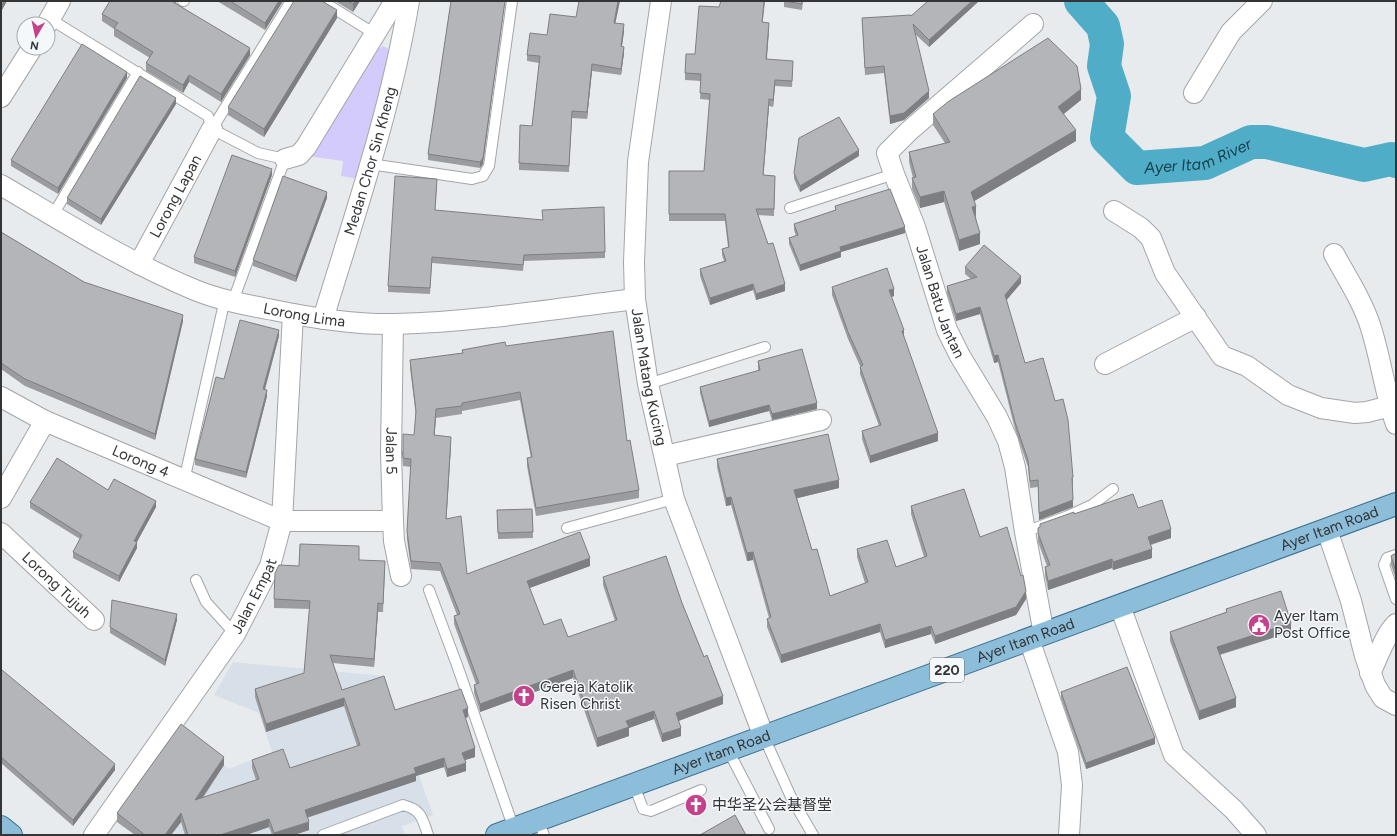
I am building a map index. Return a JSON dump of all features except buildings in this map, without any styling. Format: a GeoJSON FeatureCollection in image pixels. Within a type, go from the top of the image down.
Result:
{"type":"FeatureCollection","features":[{"type":"Feature","properties":{"kind":"main road","name":"Ayer Itam Road"},"geometry":{"type":"LineString","coordinates":[[506,832],[541,827],[634,785],[1396,504]]}},
{"type":"Feature","properties":{"kind":"main road"},"geometry":{"type":"LineString","coordinates":[[1,827],[11,835]]}},
{"type":"Feature","properties":{"kind":"street"},"geometry":{"type":"LineString","coordinates":[[285,159],[299,155],[306,147],[395,1]]}},
{"type":"Feature","properties":{"kind":"street","name":"Medan Chor Sin Kheng"},"geometry":{"type":"LineString","coordinates":[[324,319],[383,122],[398,61],[409,1]]}},
{"type":"Feature","properties":{"kind":"street","name":"Jalan Matang Kucing"},"geometry":{"type":"LineString","coordinates":[[661,1],[638,162],[634,262],[635,299],[648,384],[674,499],[764,737]]}},
{"type":"Feature","properties":{"kind":"street"},"geometry":{"type":"LineString","coordinates":[[1194,93],[1231,32],[1262,1]]}},
{"type":"Feature","properties":{"kind":"street","name":"Jalan Batu Jantan"},"geometry":{"type":"LineString","coordinates":[[1033,24],[909,131],[887,153],[915,227],[947,330],[960,356],[997,417],[1008,441],[1016,467],[1037,636],[1068,752],[1072,785],[1069,835]]}},
{"type":"Feature","properties":{"kind":"street"},"geometry":{"type":"LineString","coordinates":[[1,97],[27,56]]}},
{"type":"Feature","properties":{"kind":"street","name":"Lorong Lapan"},"geometry":{"type":"LineString","coordinates":[[139,264],[212,129]]}},
{"type":"Feature","properties":{"kind":"street","name":"Lorong Lima"},"geometry":{"type":"LineString","coordinates":[[1,185],[139,264],[196,290],[229,300],[293,314],[324,319],[393,324],[459,321],[635,299]]}},
{"type":"Feature","properties":{"kind":"street"},"geometry":{"type":"LineString","coordinates":[[1114,211],[1141,228],[1151,238],[1165,273],[1222,356],[1247,366],[1288,395],[1321,408],[1355,413],[1367,412],[1393,415],[1371,328],[1361,303],[1334,254]]}},
{"type":"Feature","properties":{"kind":"street","name":"Jalan Empat"},"geometry":{"type":"LineString","coordinates":[[94,835],[235,634],[270,566],[282,520],[293,314]]}},
{"type":"Feature","properties":{"kind":"street"},"geometry":{"type":"LineString","coordinates":[[1105,364],[1196,317]]}},
{"type":"Feature","properties":{"kind":"street","name":"Jalan 5"},"geometry":{"type":"LineString","coordinates":[[393,324],[391,452],[393,521],[394,542],[401,576]]}},
{"type":"Feature","properties":{"kind":"street","name":"Lorong 4"},"geometry":{"type":"LineString","coordinates":[[1,397],[45,421],[184,481],[282,520]]}},
{"type":"Feature","properties":{"kind":"street"},"geometry":{"type":"LineString","coordinates":[[665,456],[821,420]]}},
{"type":"Feature","properties":{"kind":"street"},"geometry":{"type":"LineString","coordinates":[[1,498],[45,421]]}},
{"type":"Feature","properties":{"kind":"street"},"geometry":{"type":"LineString","coordinates":[[282,520],[393,521]]}},
{"type":"Feature","properties":{"kind":"street"},"geometry":{"type":"LineString","coordinates":[[1327,530],[1351,601],[1370,673],[1383,698],[1396,705]]}},
{"type":"Feature","properties":{"kind":"street","name":"Lorong Tujuh"},"geometry":{"type":"LineString","coordinates":[[1,533],[94,620]]}},
{"type":"Feature","properties":{"kind":"street"},"geometry":{"type":"LineString","coordinates":[[1120,606],[1174,756],[1234,810],[1256,835]]}},
{"type":"Feature","properties":{"kind":"street"},"geometry":{"type":"LineString","coordinates":[[1370,673],[1387,635],[1396,624]]}},
{"type":"Feature","properties":{"kind":"lane"},"geometry":{"type":"LineString","coordinates":[[212,129],[291,1]]}},
{"type":"Feature","properties":{"kind":"lane"},"geometry":{"type":"LineString","coordinates":[[322,1],[375,34]]}},
{"type":"Feature","properties":{"kind":"lane"},"geometry":{"type":"LineString","coordinates":[[370,164],[472,179],[483,176],[489,166],[512,1]]}},
{"type":"Feature","properties":{"kind":"lane"},"geometry":{"type":"LineString","coordinates":[[55,9],[138,72],[208,116],[212,129],[258,153],[285,159],[229,300],[184,481]]}},
{"type":"Feature","properties":{"kind":"lane"},"geometry":{"type":"LineString","coordinates":[[52,215],[138,72]]}},
{"type":"Feature","properties":{"kind":"lane"},"geometry":{"type":"LineString","coordinates":[[790,208],[894,174]]}},
{"type":"Feature","properties":{"kind":"lane"},"geometry":{"type":"LineString","coordinates":[[648,384],[765,347]]}},
{"type":"Feature","properties":{"kind":"lane"},"geometry":{"type":"LineString","coordinates":[[1025,532],[1068,516],[1092,505],[1112,489]]}},
{"type":"Feature","properties":{"kind":"lane"},"geometry":{"type":"LineString","coordinates":[[567,528],[674,499]]}},
{"type":"Feature","properties":{"kind":"lane"},"geometry":{"type":"LineString","coordinates":[[1396,555],[1387,558],[1384,565],[1396,599]]}},
{"type":"Feature","properties":{"kind":"lane"},"geometry":{"type":"LineString","coordinates":[[196,580],[206,602],[235,634]]}},
{"type":"Feature","properties":{"kind":"lane"},"geometry":{"type":"LineString","coordinates":[[429,590],[457,665],[506,832]]}},
{"type":"Feature","properties":{"kind":"lane"},"geometry":{"type":"LineString","coordinates":[[764,737],[791,797],[813,835]]}},
{"type":"Feature","properties":{"kind":"lane"},"geometry":{"type":"LineString","coordinates":[[728,750],[769,829]]}},
{"type":"Feature","properties":{"kind":"lane"},"geometry":{"type":"LineString","coordinates":[[634,785],[643,809],[651,811],[701,790]]}},
{"type":"Feature","properties":{"kind":"lane"},"geometry":{"type":"LineString","coordinates":[[323,835],[403,805],[413,808],[420,814],[428,835]]}},
{"type":"Feature","properties":{"kind":"shaded area"},"geometry":{"type":"Polygon","coordinates":[[[383,46],[392,51],[358,179],[341,176],[343,161],[307,156],[377,50],[383,46]]]}},
{"type":"Feature","properties":{"kind":"shaded area"},"geometry":{"type":"Polygon","coordinates":[[[233,662],[384,676],[433,815],[402,826],[405,835],[135,835],[115,820],[181,733],[229,769],[272,752],[259,713],[214,695],[233,662]]]}},
{"type":"Feature","properties":{"kind":"waterway","name":"Ayer Itam River"},"geometry":{"type":"LineString","coordinates":[[1081,1],[1103,26],[1107,44],[1104,66],[1114,96],[1107,138],[1137,168],[1205,163],[1251,142],[1267,142],[1364,165],[1391,159],[1396,161]]}},
{"type":"Feature","properties":{"kind":"place","name":"Ayer Itam Post Office"},"geometry":{"type":"Point","coordinates":[1259,625]}},
{"type":"Feature","properties":{"kind":"place","name":"Gereja Katolik Risen Christ"},"geometry":{"type":"Point","coordinates":[524,696]}},
{"type":"Feature","properties":{"kind":"place","name":"中华圣公会基督堂"},"geometry":{"type":"Point","coordinates":[696,805]}}]}
